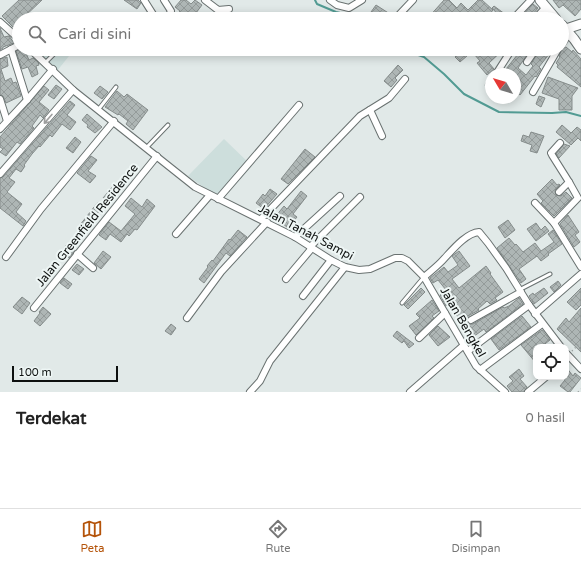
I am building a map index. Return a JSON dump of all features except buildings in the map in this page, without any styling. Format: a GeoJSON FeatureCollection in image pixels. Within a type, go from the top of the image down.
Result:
{"type":"FeatureCollection","features":[{"type":"Feature","properties":{"kind":"street"},"geometry":{"type":"LineString","coordinates":[[144,0],[152,12]]}},
{"type":"Feature","properties":{"kind":"street"},"geometry":{"type":"LineString","coordinates":[[164,0],[170,12]]}},
{"type":"Feature","properties":{"kind":"street"},"geometry":{"type":"LineString","coordinates":[[205,0],[218,10],[229,9]]}},
{"type":"Feature","properties":{"kind":"street"},"geometry":{"type":"LineString","coordinates":[[330,0],[337,5],[348,8],[362,0]]}},
{"type":"Feature","properties":{"kind":"street"},"geometry":{"type":"LineString","coordinates":[[401,12],[412,0]]}},
{"type":"Feature","properties":{"kind":"street"},"geometry":{"type":"LineString","coordinates":[[520,12],[531,0]]}},
{"type":"Feature","properties":{"kind":"street"},"geometry":{"type":"LineString","coordinates":[[538,12],[543,3],[550,12]]}},
{"type":"Feature","properties":{"kind":"street"},"geometry":{"type":"LineString","coordinates":[[1,24],[12,33]]}},
{"type":"Feature","properties":{"kind":"street"},"geometry":{"type":"LineString","coordinates":[[569,31],[581,24]]}},
{"type":"Feature","properties":{"kind":"street"},"geometry":{"type":"LineString","coordinates":[[569,32],[581,27]]}},
{"type":"Feature","properties":{"kind":"street"},"geometry":{"type":"LineString","coordinates":[[569,33],[581,49]]}},
{"type":"Feature","properties":{"kind":"street"},"geometry":{"type":"LineString","coordinates":[[0,54],[11,49],[12,52]]}},
{"type":"Feature","properties":{"kind":"street"},"geometry":{"type":"LineString","coordinates":[[13,56],[27,100]]}},
{"type":"Feature","properties":{"kind":"street","name":"Jalan Tanah Sampi"},"geometry":{"type":"LineString","coordinates":[[38,56],[73,90],[114,121],[183,179],[210,195],[296,237],[331,260],[345,267],[359,270],[370,269],[395,258],[402,258],[412,264],[424,277]]}},
{"type":"Feature","properties":{"kind":"street"},"geometry":{"type":"LineString","coordinates":[[500,68],[508,56]]}},
{"type":"Feature","properties":{"kind":"street"},"geometry":{"type":"LineString","coordinates":[[527,62],[531,56]]}},
{"type":"Feature","properties":{"kind":"street"},"geometry":{"type":"LineString","coordinates":[[533,92],[554,56]]}},
{"type":"Feature","properties":{"kind":"street"},"geometry":{"type":"LineString","coordinates":[[0,129],[53,70]]}},
{"type":"Feature","properties":{"kind":"street"},"geometry":{"type":"LineString","coordinates":[[260,219],[360,116],[389,98],[405,79]]}},
{"type":"Feature","properties":{"kind":"street"},"geometry":{"type":"LineString","coordinates":[[0,174],[73,90]]}},
{"type":"Feature","properties":{"kind":"street"},"geometry":{"type":"LineString","coordinates":[[0,99],[7,121]]}},
{"type":"Feature","properties":{"kind":"street"},"geometry":{"type":"LineString","coordinates":[[218,199],[299,105]]}},
{"type":"Feature","properties":{"kind":"street"},"geometry":{"type":"LineString","coordinates":[[370,110],[382,136]]}},
{"type":"Feature","properties":{"kind":"street"},"geometry":{"type":"LineString","coordinates":[[6,257],[41,210],[114,121]]}},
{"type":"Feature","properties":{"kind":"street"},"geometry":{"type":"LineString","coordinates":[[554,223],[578,198],[570,182],[551,153],[560,143]]}},
{"type":"Feature","properties":{"kind":"street","name":"Jalan Greenfield Residence"},"geometry":{"type":"LineString","coordinates":[[34,308],[157,156]]}},
{"type":"Feature","properties":{"kind":"street"},"geometry":{"type":"LineString","coordinates":[[559,192],[570,182]]}},
{"type":"Feature","properties":{"kind":"street"},"geometry":{"type":"LineString","coordinates":[[176,234],[210,195]]}},
{"type":"Feature","properties":{"kind":"street"},"geometry":{"type":"LineString","coordinates":[[296,237],[340,196]]}},
{"type":"Feature","properties":{"kind":"street"},"geometry":{"type":"LineString","coordinates":[[286,279],[311,247],[360,197]]}},
{"type":"Feature","properties":{"kind":"street"},"geometry":{"type":"LineString","coordinates":[[535,203],[554,223],[581,267]]}},
{"type":"Feature","properties":{"kind":"street"},"geometry":{"type":"LineString","coordinates":[[187,318],[222,272],[267,222]]}},
{"type":"Feature","properties":{"kind":"street"},"geometry":{"type":"LineString","coordinates":[[424,277],[441,263],[462,241],[474,233],[479,232],[488,243],[529,306],[559,344]]}},
{"type":"Feature","properties":{"kind":"street"},"geometry":{"type":"LineString","coordinates":[[77,254],[93,268]]}},
{"type":"Feature","properties":{"kind":"street"},"geometry":{"type":"LineString","coordinates":[[303,296],[331,260]]}},
{"type":"Feature","properties":{"kind":"street"},"geometry":{"type":"LineString","coordinates":[[250,392],[260,381],[270,361],[345,267]]}},
{"type":"Feature","properties":{"kind":"street","name":"Jalan Bengkel"},"geometry":{"type":"LineString","coordinates":[[424,277],[480,370],[505,392]]}},
{"type":"Feature","properties":{"kind":"street"},"geometry":{"type":"LineString","coordinates":[[535,314],[579,279]]}},
{"type":"Feature","properties":{"kind":"street"},"geometry":{"type":"LineString","coordinates":[[471,320],[520,291]]}},
{"type":"Feature","properties":{"kind":"street"},"geometry":{"type":"LineString","coordinates":[[468,351],[529,306]]}},
{"type":"Feature","properties":{"kind":"street"},"geometry":{"type":"LineString","coordinates":[[419,338],[445,313]]}},
{"type":"Feature","properties":{"kind":"street"},"geometry":{"type":"LineString","coordinates":[[480,370],[542,324]]}},
{"type":"Feature","properties":{"kind":"street"},"geometry":{"type":"LineString","coordinates":[[410,392],[464,345]]}},
{"type":"Feature","properties":{"kind":"street"},"geometry":{"type":"LineString","coordinates":[[569,357],[581,369]]}},
{"type":"Feature","properties":{"kind":"street"},"geometry":{"type":"LineString","coordinates":[[528,392],[542,380]]}},
{"type":"Feature","properties":{"kind":"lane"},"geometry":{"type":"LineString","coordinates":[[45,63],[52,56]]}},
{"type":"Feature","properties":{"kind":"lane"},"geometry":{"type":"LineString","coordinates":[[98,110],[116,87]]}},
{"type":"Feature","properties":{"kind":"lane"},"geometry":{"type":"LineString","coordinates":[[147,148],[168,125]]}},
{"type":"Feature","properties":{"kind":"lane"},"geometry":{"type":"LineString","coordinates":[[520,291],[550,274]]}},
{"type":"Feature","properties":{"kind":"lane"},"geometry":{"type":"LineString","coordinates":[[402,303],[424,277]]}},
{"type":"Feature","properties":{"kind":"path"},"geometry":{"type":"LineString","coordinates":[[569,353],[581,342]]}},
{"type":"Feature","properties":{"kind":"path"},"geometry":{"type":"LineString","coordinates":[[578,392],[581,389]]}},
{"type":"Feature","properties":{"kind":"shaded area"},"geometry":{"type":"Polygon","coordinates":[[[41,56],[69,56],[57,71],[41,56]]]}},
{"type":"Feature","properties":{"kind":"shaded area"},"geometry":{"type":"Polygon","coordinates":[[[224,139],[252,166],[222,200],[188,176],[224,139]]]}},
{"type":"Feature","properties":{"kind":"waterway"},"geometry":{"type":"LineString","coordinates":[[315,0],[317,4],[336,12]]}},
{"type":"Feature","properties":{"kind":"waterway"},"geometry":{"type":"LineString","coordinates":[[421,56],[444,74],[464,94],[499,112],[566,112],[581,116]]}}]}
